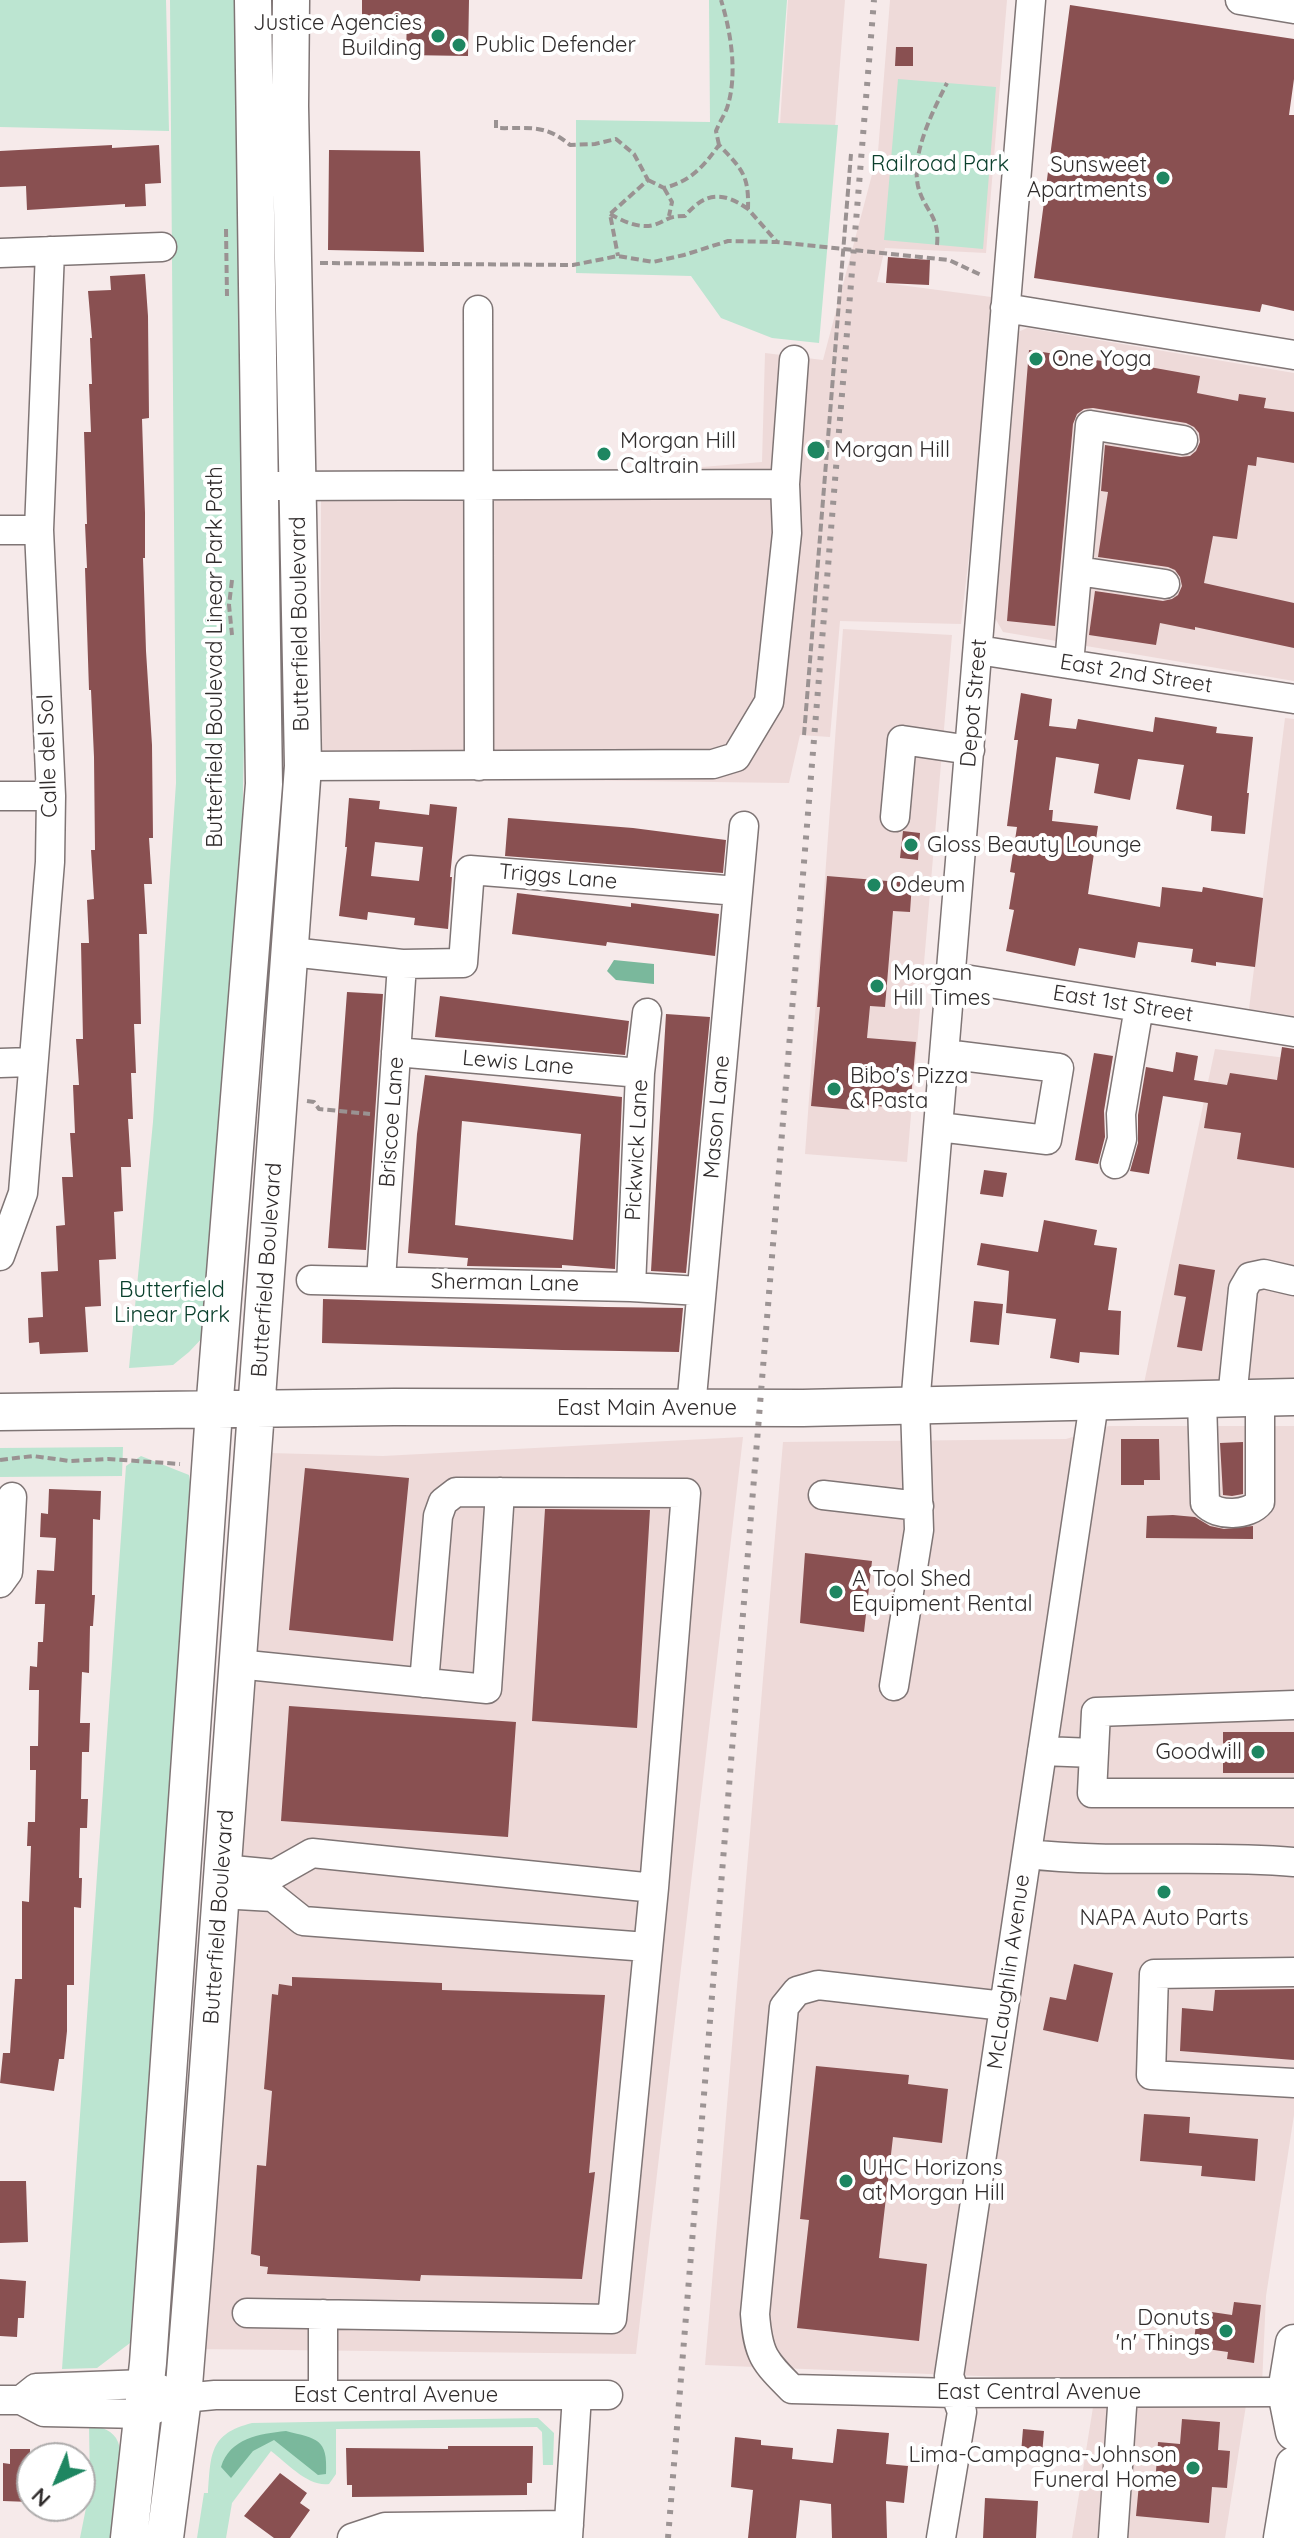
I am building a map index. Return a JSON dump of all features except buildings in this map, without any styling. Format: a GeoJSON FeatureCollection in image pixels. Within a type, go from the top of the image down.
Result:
{"type":"FeatureCollection","features":[{"type":"Feature","properties":{"kind":"main road","name":"Butterfield Boulevard"},"geometry":{"type":"LineString","coordinates":[[129,2538],[144,2399],[214,1411],[264,784],[253,0]]}},
{"type":"Feature","properties":{"kind":"main road","name":"Butterfield Boulevard"},"geometry":{"type":"LineString","coordinates":[[165,2538],[183,2398],[303,766],[290,106],[291,0]]}},
{"type":"Feature","properties":{"kind":"main road","name":"East Main Avenue"},"geometry":{"type":"LineString","coordinates":[[0,1412],[915,1406],[1247,1398]]}},
{"type":"Feature","properties":{"kind":"main road"},"geometry":{"type":"LineString","coordinates":[[1292,2363],[1294,2432]]}},
{"type":"Feature","properties":{"kind":"main road"},"geometry":{"type":"LineString","coordinates":[[1282,2538],[1294,2465]]}},
{"type":"Feature","properties":{"kind":"street","name":"Depot Street"},"geometry":{"type":"LineString","coordinates":[[894,1686],[919,1530],[915,1406],[1031,0]]}},
{"type":"Feature","properties":{"kind":"street"},"geometry":{"type":"LineString","coordinates":[[1240,0],[1294,9]]}},
{"type":"Feature","properties":{"kind":"street"},"geometry":{"type":"LineString","coordinates":[[0,253],[162,247]]}},
{"type":"Feature","properties":{"kind":"street","name":"Calle del Sol"},"geometry":{"type":"LineString","coordinates":[[0,1256],[23,1193],[50,862],[51,796],[39,530],[50,251]]}},
{"type":"Feature","properties":{"kind":"street"},"geometry":{"type":"LineString","coordinates":[[1005,308],[1294,355]]}},
{"type":"Feature","properties":{"kind":"street"},"geometry":{"type":"LineString","coordinates":[[478,310],[479,766]]}},
{"type":"Feature","properties":{"kind":"street"},"geometry":{"type":"LineString","coordinates":[[303,766],[713,764],[736,757],[769,702],[787,533],[785,484],[794,360]]}},
{"type":"Feature","properties":{"kind":"street"},"geometry":{"type":"LineString","coordinates":[[1069,664],[1090,425],[1183,440]]}},
{"type":"Feature","properties":{"kind":"street"},"geometry":{"type":"LineString","coordinates":[[259,486],[785,484]]}},
{"type":"Feature","properties":{"kind":"street"},"geometry":{"type":"LineString","coordinates":[[0,530],[39,530]]}},
{"type":"Feature","properties":{"kind":"street"},"geometry":{"type":"LineString","coordinates":[[1078,571],[1165,584]]}},
{"type":"Feature","properties":{"kind":"street","name":"East 2nd Street"},"geometry":{"type":"LineString","coordinates":[[978,650],[1294,699]]}},
{"type":"Feature","properties":{"kind":"street"},"geometry":{"type":"LineString","coordinates":[[895,817],[902,740],[970,750]]}},
{"type":"Feature","properties":{"kind":"street"},"geometry":{"type":"LineString","coordinates":[[0,796],[51,796]]}},
{"type":"Feature","properties":{"kind":"street","name":"Mason Lane"},"geometry":{"type":"LineString","coordinates":[[691,1408],[744,826]]}},
{"type":"Feature","properties":{"kind":"street","name":"Triggs Lane"},"geometry":{"type":"LineString","coordinates":[[402,964],[463,963],[470,870],[738,891]]}},
{"type":"Feature","properties":{"kind":"street"},"geometry":{"type":"LineString","coordinates":[[291,952],[402,964]]}},
{"type":"Feature","properties":{"kind":"street","name":"Briscoe Lane"},"geometry":{"type":"LineString","coordinates":[[381,1280],[402,964]]}},
{"type":"Feature","properties":{"kind":"street","name":"East 1st Street"},"geometry":{"type":"LineString","coordinates":[[952,977],[1294,1032]]}},
{"type":"Feature","properties":{"kind":"street"},"geometry":{"type":"LineString","coordinates":[[1115,1164],[1122,1139],[1121,1114],[1139,1007]]}},
{"type":"Feature","properties":{"kind":"street","name":"Pickwick Lane"},"geometry":{"type":"LineString","coordinates":[[631,1287],[640,1073],[647,1013]]}},
{"type":"Feature","properties":{"kind":"street","name":"Lewis Lane"},"geometry":{"type":"LineString","coordinates":[[396,1052],[640,1073]]}},
{"type":"Feature","properties":{"kind":"street"},"geometry":{"type":"LineString","coordinates":[[939,1127],[1047,1140],[1059,1068],[945,1054]]}},
{"type":"Feature","properties":{"kind":"street"},"geometry":{"type":"LineString","coordinates":[[0,1063],[32,1062]]}},
{"type":"Feature","properties":{"kind":"street"},"geometry":{"type":"LineString","coordinates":[[1247,1398],[1243,1289],[1250,1277],[1264,1274],[1291,1289]]}},
{"type":"Feature","properties":{"kind":"street","name":"Sherman Lane"},"geometry":{"type":"LineString","coordinates":[[311,1280],[700,1291]]}},
{"type":"Feature","properties":{"kind":"street","name":"McLaughlin Avenue"},"geometry":{"type":"LineString","coordinates":[[941,2538],[962,2412],[949,2376],[1094,1403]]}},
{"type":"Feature","properties":{"kind":"street"},"geometry":{"type":"LineString","coordinates":[[247,2313],[612,2319],[654,1888],[686,1493],[456,1492],[443,1502],[438,1516],[424,1683]]}},
{"type":"Feature","properties":{"kind":"street"},"geometry":{"type":"LineString","coordinates":[[237,1664],[487,1689],[500,1492]]}},
{"type":"Feature","properties":{"kind":"street"},"geometry":{"type":"LineString","coordinates":[[823,1495],[919,1506]]}},
{"type":"Feature","properties":{"kind":"street"},"geometry":{"type":"LineString","coordinates":[[0,1583],[8,1572],[12,1497]]}},
{"type":"Feature","properties":{"kind":"street"},"geometry":{"type":"LineString","coordinates":[[1294,1705],[1096,1712],[1092,1793],[1294,1793]]}},
{"type":"Feature","properties":{"kind":"street"},"geometry":{"type":"LineString","coordinates":[[1042,1751],[1094,1753]]}},
{"type":"Feature","properties":{"kind":"street"},"geometry":{"type":"LineString","coordinates":[[221,1882],[274,1886],[312,1853],[654,1888]]}},
{"type":"Feature","properties":{"kind":"street"},"geometry":{"type":"LineString","coordinates":[[1027,1854],[1067,1859],[1259,1859],[1294,1862]]}},
{"type":"Feature","properties":{"kind":"street"},"geometry":{"type":"LineString","coordinates":[[274,1886],[303,1921],[647,1947]]}},
{"type":"Feature","properties":{"kind":"street"},"geometry":{"type":"LineString","coordinates":[[1294,1972],[1154,1974],[1151,2075],[1294,2083]]}},
{"type":"Feature","properties":{"kind":"street","name":"East Central Avenue"},"geometry":{"type":"LineString","coordinates":[[1004,2006],[818,1985],[797,1991],[784,2007],[755,2314],[757,2344],[767,2364],[792,2389],[1123,2393],[1292,2363]]}},
{"type":"Feature","properties":{"kind":"street"},"geometry":{"type":"LineString","coordinates":[[323,2314],[323,2395]]}},
{"type":"Feature","properties":{"kind":"street"},"geometry":{"type":"LineString","coordinates":[[1113,2538],[1123,2393]]}},
{"type":"Feature","properties":{"kind":"street","name":"East Central Avenue"},"geometry":{"type":"LineString","coordinates":[[11,2400],[44,2412],[144,2399],[323,2395],[608,2395]]}},
{"type":"Feature","properties":{"kind":"street"},"geometry":{"type":"LineString","coordinates":[[352,2538],[385,2527],[569,2532],[577,2395]]}},
{"type":"Feature","properties":{"kind":"path"},"geometry":{"type":"LineString","coordinates":[[721,0],[731,43],[732,76],[728,107],[716,131],[719,145],[735,161],[749,184],[748,209]]}},
{"type":"Feature","properties":{"kind":"path"},"geometry":{"type":"LineString","coordinates":[[937,245],[939,228],[918,185],[919,159],[923,135],[947,83]]}},
{"type":"Feature","properties":{"kind":"path"},"geometry":{"type":"LineString","coordinates":[[496,120],[496,128],[543,129],[556,133],[570,145],[616,139],[634,154],[648,180],[664,188],[672,202],[669,216]]}},
{"type":"Feature","properties":{"kind":"path"},"geometry":{"type":"LineString","coordinates":[[664,188],[682,183],[704,166],[719,145]]}},
{"type":"Feature","properties":{"kind":"path"},"geometry":{"type":"LineString","coordinates":[[804,735],[820,504],[851,154]]}},
{"type":"Feature","properties":{"kind":"path"},"geometry":{"type":"LineString","coordinates":[[610,214],[648,180]]}},
{"type":"Feature","properties":{"kind":"path"},"geometry":{"type":"LineString","coordinates":[[610,214],[627,223],[653,225],[669,216],[685,216],[694,204],[712,195],[734,199],[748,209],[777,242]]}},
{"type":"Feature","properties":{"kind":"path"},"geometry":{"type":"LineString","coordinates":[[610,214],[618,256]]}},
{"type":"Feature","properties":{"kind":"path"},"geometry":{"type":"LineString","coordinates":[[227,220],[225,258],[228,303]]}},
{"type":"Feature","properties":{"kind":"path"},"geometry":{"type":"LineString","coordinates":[[320,263],[573,265],[618,256],[653,262],[728,241],[777,242],[949,260],[981,275]]}},
{"type":"Feature","properties":{"kind":"path","name":"Butterfield Boulevad Linear Park Path"},"geometry":{"type":"LineString","coordinates":[[232,577],[229,605],[233,641]]}},
{"type":"Feature","properties":{"kind":"path"},"geometry":{"type":"LineString","coordinates":[[305,1101],[314,1102],[319,1109],[378,1115]]}},
{"type":"Feature","properties":{"kind":"path"},"geometry":{"type":"LineString","coordinates":[[0,1460],[33,1456],[70,1461],[108,1459],[180,1464]]}},
{"type":"Feature","properties":{"kind":"shaded area"},"geometry":{"type":"Polygon","coordinates":[[[788,0],[845,0],[835,127],[780,124],[788,0]]]}},
{"type":"Feature","properties":{"kind":"shaded area"},"geometry":{"type":"Polygon","coordinates":[[[890,0],[1007,0],[986,253],[885,248],[877,282],[999,298],[961,624],[840,621],[830,737],[800,735],[789,783],[337,777],[320,757],[321,499],[762,462],[765,353],[823,360],[878,152],[890,0]]]}},
{"type":"Feature","properties":{"kind":"shaded area"},"geometry":{"type":"Polygon","coordinates":[[[1027,328],[1294,373],[1294,681],[1003,632],[995,618],[1018,332],[1027,328]]]}},
{"type":"Feature","properties":{"kind":"shaded area"},"geometry":{"type":"Polygon","coordinates":[[[843,629],[952,635],[907,1162],[805,1154],[843,629]]]}},
{"type":"Feature","properties":{"kind":"shaded area"},"geometry":{"type":"Polygon","coordinates":[[[1285,718],[1294,719],[1294,1016],[1249,1009],[1285,718]]]}},
{"type":"Feature","properties":{"kind":"shaded area"},"geometry":{"type":"Polygon","coordinates":[[[614,960],[654,964],[654,984],[616,980],[607,971],[614,960]]]}},
{"type":"Feature","properties":{"kind":"shaded area"},"geometry":{"type":"Polygon","coordinates":[[[1215,1049],[1294,1059],[1294,1385],[1143,1388],[1215,1049]]]}},
{"type":"Feature","properties":{"kind":"shaded area"},"geometry":{"type":"Polygon","coordinates":[[[1109,1426],[1294,1426],[1294,2115],[1266,2296],[1262,2385],[705,2365],[783,1442],[1066,1439],[1109,1426]]]}},
{"type":"Feature","properties":{"kind":"shaded area"},"geometry":{"type":"Polygon","coordinates":[[[743,1437],[636,2354],[196,2349],[269,1453],[383,1456],[743,1437]]]}},
{"type":"Feature","properties":{"kind":"shaded area"},"geometry":{"type":"Polygon","coordinates":[[[1247,2399],[1225,2538],[1072,2538],[1094,2401],[1247,2399]]]}},
{"type":"Feature","properties":{"kind":"shaded area"},"geometry":{"type":"Polygon","coordinates":[[[286,2431],[318,2442],[325,2453],[326,2474],[318,2475],[274,2440],[253,2451],[231,2478],[221,2467],[231,2450],[247,2439],[286,2431]]]}},
{"type":"Feature","properties":{"kind":"green space"},"geometry":{"type":"Polygon","coordinates":[[[0,0],[166,0],[169,131],[0,127],[0,0]]]}},
{"type":"Feature","properties":{"kind":"green space","name":"Butterfield Linear Park"},"geometry":{"type":"Polygon","coordinates":[[[170,0],[239,0],[245,693],[241,888],[206,1334],[173,1365],[129,1368],[153,1122],[176,783],[170,0]]]}},
{"type":"Feature","properties":{"kind":"green space"},"geometry":{"type":"Polygon","coordinates":[[[709,0],[787,0],[778,123],[838,125],[819,343],[772,338],[721,318],[691,276],[576,273],[576,120],[710,122],[709,0]]]}},
{"type":"Feature","properties":{"kind":"green space","name":"Railroad Park"},"geometry":{"type":"Polygon","coordinates":[[[898,79],[996,87],[983,249],[884,240],[898,79]]]}},
{"type":"Feature","properties":{"kind":"green space"},"geometry":{"type":"Polygon","coordinates":[[[123,1447],[122,1476],[0,1477],[0,1448],[123,1447]]]}},
{"type":"Feature","properties":{"kind":"green space"},"geometry":{"type":"Polygon","coordinates":[[[141,1456],[189,1475],[193,1504],[130,2343],[97,2368],[62,2369],[126,1466],[141,1456]]]}},
{"type":"Feature","properties":{"kind":"green space"},"geometry":{"type":"Polygon","coordinates":[[[538,2418],[554,2433],[553,2465],[543,2465],[542,2432],[537,2427],[336,2429],[336,2474],[329,2484],[313,2482],[271,2451],[232,2503],[226,2538],[197,2538],[215,2448],[227,2433],[252,2423],[538,2418]]]}},
{"type":"Feature","properties":{"kind":"green space"},"geometry":{"type":"Polygon","coordinates":[[[89,2424],[111,2432],[120,2447],[121,2472],[111,2538],[80,2538],[83,2522],[96,2522],[96,2442],[89,2442],[89,2424]]]}},
{"type":"Feature","properties":{"kind":"railway"},"geometry":{"type":"LineString","coordinates":[[668,2538],[874,0]]}},
{"type":"Feature","properties":{"kind":"place","name":"Justice Agencies Building"},"geometry":{"type":"Point","coordinates":[438,36]}},
{"type":"Feature","properties":{"kind":"place","name":"Public Defender"},"geometry":{"type":"Point","coordinates":[459,45]}},
{"type":"Feature","properties":{"kind":"place","name":"Sunsweet Apartments"},"geometry":{"type":"Point","coordinates":[1163,178]}},
{"type":"Feature","properties":{"kind":"place","name":"One Yoga"},"geometry":{"type":"Point","coordinates":[1036,359]}},
{"type":"Feature","properties":{"kind":"place","name":"Morgan Hill"},"geometry":{"type":"Point","coordinates":[816,450]}},
{"type":"Feature","properties":{"kind":"place","name":"Morgan Hill Caltrain"},"geometry":{"type":"Point","coordinates":[604,454]}},
{"type":"Feature","properties":{"kind":"place","name":"Gloss Beauty Lounge"},"geometry":{"type":"Point","coordinates":[911,845]}},
{"type":"Feature","properties":{"kind":"place","name":"Odeum"},"geometry":{"type":"Point","coordinates":[874,885]}},
{"type":"Feature","properties":{"kind":"place","name":"Morgan Hill Times"},"geometry":{"type":"Point","coordinates":[877,986]}},
{"type":"Feature","properties":{"kind":"place","name":"Bibo's Pizza & Pasta"},"geometry":{"type":"Point","coordinates":[834,1089]}},
{"type":"Feature","properties":{"kind":"place","name":"A Tool Shed Equipment Rental"},"geometry":{"type":"Point","coordinates":[836,1592]}},
{"type":"Feature","properties":{"kind":"place","name":"Goodwill"},"geometry":{"type":"Point","coordinates":[1258,1752]}},
{"type":"Feature","properties":{"kind":"place","name":"NAPA Auto Parts"},"geometry":{"type":"Point","coordinates":[1164,1892]}},
{"type":"Feature","properties":{"kind":"place","name":"UHC Horizons at Morgan Hill"},"geometry":{"type":"Point","coordinates":[846,2181]}},
{"type":"Feature","properties":{"kind":"place","name":"Donuts 'n' Things"},"geometry":{"type":"Point","coordinates":[1226,2331]}},
{"type":"Feature","properties":{"kind":"place","name":"Lima-Campagna-Johnson Funeral Home"},"geometry":{"type":"Point","coordinates":[1193,2468]}}]}
